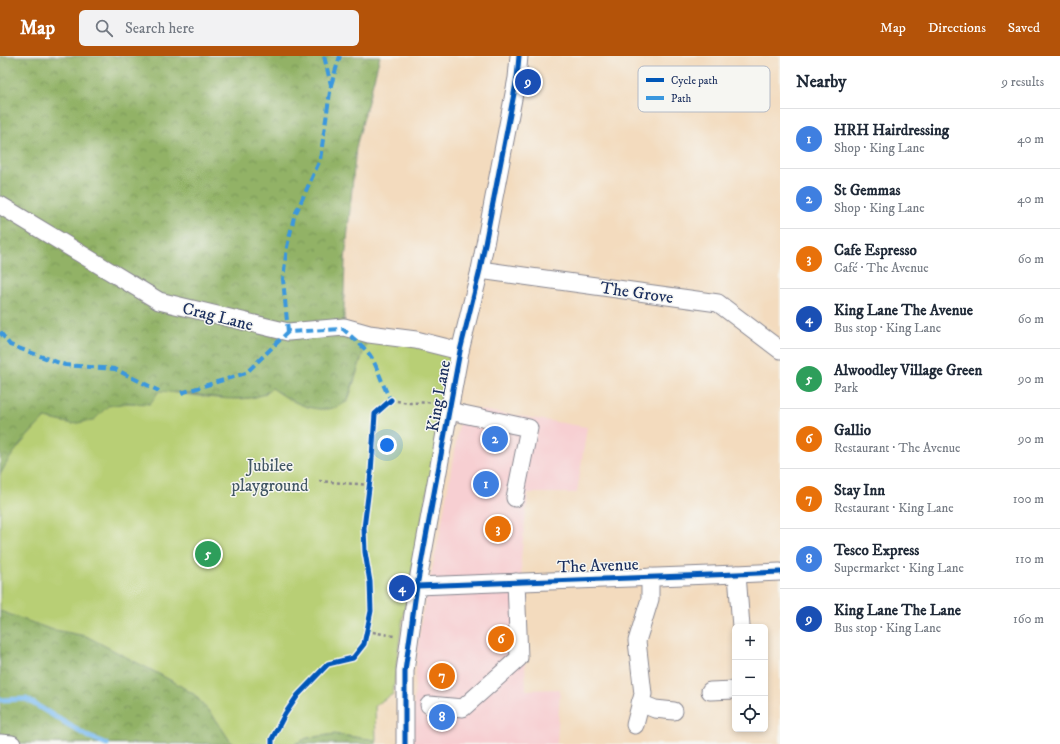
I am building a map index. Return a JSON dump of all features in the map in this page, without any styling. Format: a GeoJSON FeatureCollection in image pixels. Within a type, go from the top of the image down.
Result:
{"type":"FeatureCollection","features":[{"type":"Feature","properties":{"kind":"street","name":"King Lane"},"geometry":{"type":"LineString","coordinates":[[405,744],[405,671],[417,586],[460,352],[480,270],[517,78],[519,56]]}},
{"type":"Feature","properties":{"kind":"street","name":"Crag Lane"},"geometry":{"type":"LineString","coordinates":[[0,205],[159,301],[288,332],[344,327],[369,334],[416,340],[460,352]]}},
{"type":"Feature","properties":{"kind":"street","name":"The Grove"},"geometry":{"type":"LineString","coordinates":[[480,270],[718,303],[780,350]]}},
{"type":"Feature","properties":{"kind":"street"},"geometry":{"type":"LineString","coordinates":[[420,350],[426,346],[433,346],[460,352]]}},
{"type":"Feature","properties":{"kind":"street"},"geometry":{"type":"LineString","coordinates":[[450,405],[529,428],[515,498]]}},
{"type":"Feature","properties":{"kind":"street","name":"The Avenue"},"geometry":{"type":"LineString","coordinates":[[417,586],[780,572]]}},
{"type":"Feature","properties":{"kind":"street"},"geometry":{"type":"LineString","coordinates":[[738,574],[741,624]]}},
{"type":"Feature","properties":{"kind":"street"},"geometry":{"type":"LineString","coordinates":[[635,726],[643,694],[637,641],[650,599],[650,578]]}},
{"type":"Feature","properties":{"kind":"street"},"geometry":{"type":"LineString","coordinates":[[429,705],[463,708],[519,658],[516,582]]}},
{"type":"Feature","properties":{"kind":"street"},"geometry":{"type":"LineString","coordinates":[[710,691],[732,690]]}},
{"type":"Feature","properties":{"kind":"street"},"geometry":{"type":"LineString","coordinates":[[640,703],[655,709],[674,711]]}},
{"type":"Feature","properties":{"kind":"street"},"geometry":{"type":"LineString","coordinates":[[0,743],[12,744]]}},
{"type":"Feature","properties":{"kind":"path"},"geometry":{"type":"LineString","coordinates":[[385,405],[391,400],[409,403],[442,402],[450,405]]}},
{"type":"Feature","properties":{"kind":"path"},"geometry":{"type":"LineString","coordinates":[[368,492],[370,478]]}},
{"type":"Feature","properties":{"kind":"path"},"geometry":{"type":"LineString","coordinates":[[319,481],[369,485]]}},
{"type":"Feature","properties":{"kind":"path"},"geometry":{"type":"LineString","coordinates":[[366,637],[368,624]]}},
{"type":"Feature","properties":{"kind":"path"},"geometry":{"type":"LineString","coordinates":[[367,630],[409,640]]}},
{"type":"Feature","properties":{"kind":"shaded area"},"geometry":{"type":"Polygon","coordinates":[[[462,407],[587,427],[577,493],[528,493],[521,559],[526,690],[560,689],[557,744],[413,744],[414,696],[422,615],[440,533],[462,407]]]}},
{"type":"Feature","properties":{"kind":"green space"},"geometry":{"type":"Polygon","coordinates":[[[0,56],[380,56],[356,147],[345,261],[344,327],[369,334],[347,402],[333,408],[317,409],[301,405],[272,388],[263,395],[251,398],[229,399],[175,392],[150,404],[128,403],[108,406],[95,420],[72,424],[45,418],[26,438],[4,467],[0,475],[0,56]]]}},
{"type":"Feature","properties":{"kind":"green space","name":"Jubilee playground"},"geometry":{"type":"Polygon","coordinates":[[[369,334],[461,348],[426,498],[401,629],[393,694],[375,705],[376,740],[334,734],[307,738],[294,744],[232,744],[217,721],[195,695],[176,683],[86,636],[50,629],[0,611],[0,475],[4,467],[26,438],[45,418],[72,424],[94,420],[108,406],[128,403],[150,404],[159,391],[212,398],[240,399],[262,395],[272,388],[301,405],[317,409],[335,408],[348,401],[369,334]]]}},
{"type":"Feature","properties":{"kind":"green space"},"geometry":{"type":"Polygon","coordinates":[[[0,611],[50,629],[86,636],[176,683],[195,695],[217,721],[232,744],[0,743],[0,611]]]}},
{"type":"Feature","properties":{"kind":"green space"},"geometry":{"type":"Polygon","coordinates":[[[334,734],[376,740],[376,744],[294,744],[307,738],[334,734]]]}},
{"type":"Feature","properties":{"kind":"waterway"},"geometry":{"type":"LineString","coordinates":[[0,700],[26,699],[87,736],[107,744]]}},
{"type":"Feature","properties":{"kind":"marked path"},"geometry":{"type":"LineString","coordinates":[[288,332],[283,279],[287,247],[294,217],[320,160],[331,85],[324,56]]}},
{"type":"Feature","properties":{"kind":"marked path"},"geometry":{"type":"LineString","coordinates":[[331,85],[340,56]]}},
{"type":"Feature","properties":{"kind":"marked path"},"geometry":{"type":"LineString","coordinates":[[181,393],[246,373],[288,332],[343,329],[370,355],[391,400]]}},
{"type":"Feature","properties":{"kind":"marked path"},"geometry":{"type":"LineString","coordinates":[[0,332],[10,345],[65,365],[115,369],[159,391]]}},
{"type":"Feature","properties":{"kind":"cycle path"},"geometry":{"type":"LineString","coordinates":[[405,744],[405,671],[417,586],[460,351],[480,270],[517,78],[519,56]]}},
{"type":"Feature","properties":{"kind":"cycle path"},"geometry":{"type":"LineString","coordinates":[[272,744],[272,739],[285,714],[298,695],[328,664],[353,658],[364,644],[371,611],[370,582],[365,552],[364,528],[371,472],[375,414],[391,400]]}},
{"type":"Feature","properties":{"kind":"cycle path"},"geometry":{"type":"LineString","coordinates":[[417,586],[780,572]]}},
{"type":"Feature","properties":{"kind":"place","name":"King Lane The Lane"},"geometry":{"type":"Point","coordinates":[528,82]}},
{"type":"Feature","properties":{"kind":"place","name":"St Gemmas"},"geometry":{"type":"Point","coordinates":[495,439]}},
{"type":"Feature","properties":{"kind":"place","name":"HRH Hairdressing"},"geometry":{"type":"Point","coordinates":[486,484]}},
{"type":"Feature","properties":{"kind":"place","name":"Cafe Espresso"},"geometry":{"type":"Point","coordinates":[498,529]}},
{"type":"Feature","properties":{"kind":"place","name":"Alwoodley Village Green"},"geometry":{"type":"Point","coordinates":[208,554]}},
{"type":"Feature","properties":{"kind":"place","name":"King Lane The Avenue"},"geometry":{"type":"Point","coordinates":[402,588]}},
{"type":"Feature","properties":{"kind":"place","name":"Gallio"},"geometry":{"type":"Point","coordinates":[501,639]}},
{"type":"Feature","properties":{"kind":"place","name":"Stay Inn"},"geometry":{"type":"Point","coordinates":[442,676]}},
{"type":"Feature","properties":{"kind":"place","name":"Tesco Express"},"geometry":{"type":"Point","coordinates":[442,717]}}]}
